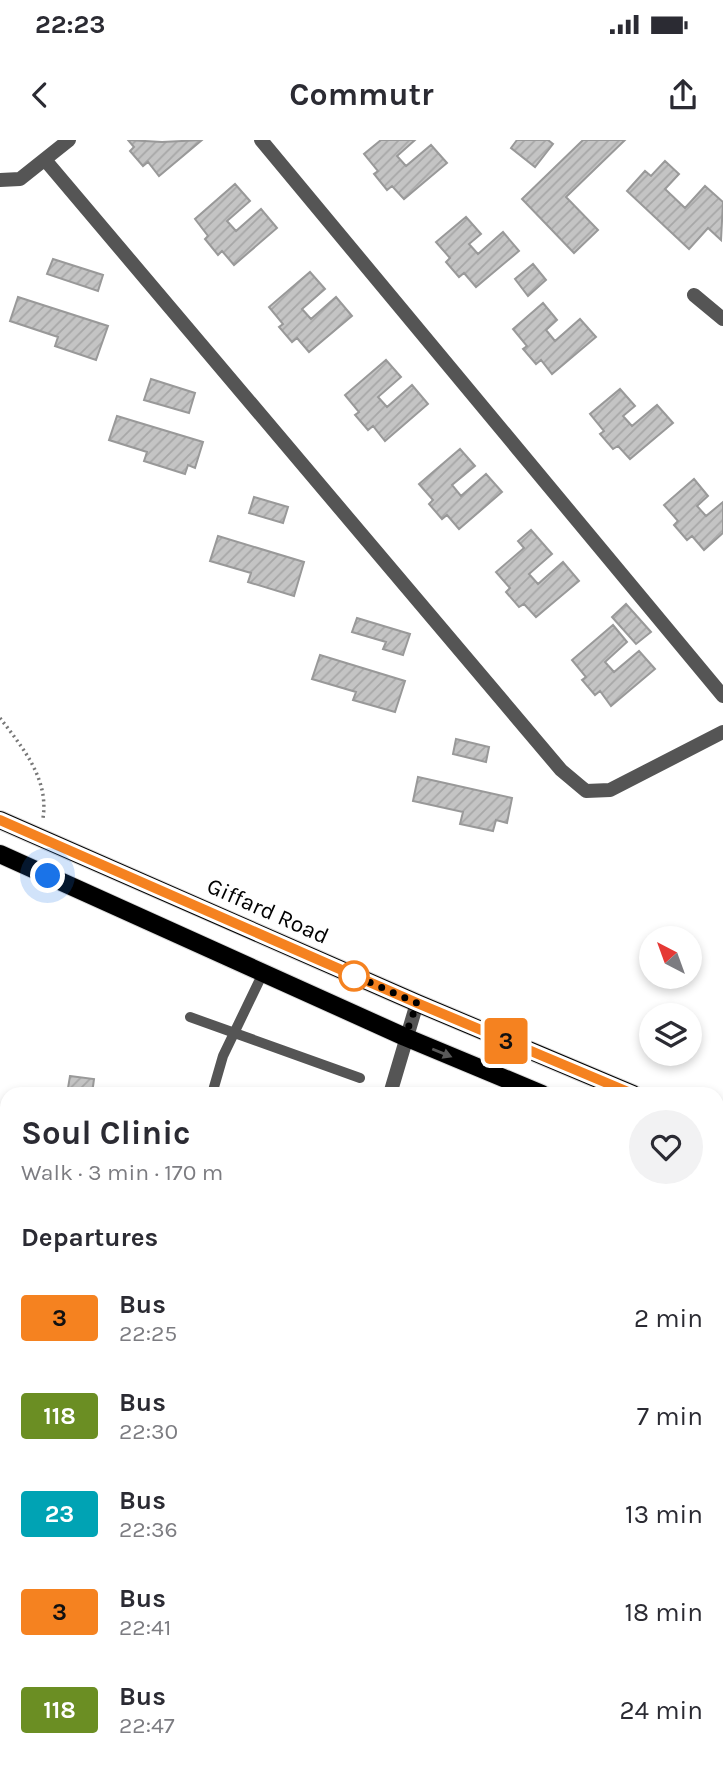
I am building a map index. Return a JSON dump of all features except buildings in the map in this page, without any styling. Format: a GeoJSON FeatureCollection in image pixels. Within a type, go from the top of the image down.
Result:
{"type":"FeatureCollection","features":[{"type":"Feature","properties":{"kind":"main road","name":"Giffard Road"},"geometry":{"type":"LineString","coordinates":[[0,820],[417,1003],[616,1087]]}},
{"type":"Feature","properties":{"kind":"main road"},"geometry":{"type":"LineString","coordinates":[[0,854],[405,1037],[525,1087]]}},
{"type":"Feature","properties":{"kind":"street"},"geometry":{"type":"LineString","coordinates":[[0,180],[20,179],[46,161],[69,140]]}},
{"type":"Feature","properties":{"kind":"street"},"geometry":{"type":"LineString","coordinates":[[261,140],[723,696]]}},
{"type":"Feature","properties":{"kind":"street"},"geometry":{"type":"LineString","coordinates":[[46,161],[561,770],[586,791],[610,790],[645,775],[723,732]]}},
{"type":"Feature","properties":{"kind":"street"},"geometry":{"type":"LineString","coordinates":[[694,295],[723,319]]}},
{"type":"Feature","properties":{"kind":"street"},"geometry":{"type":"LineString","coordinates":[[392,1087],[417,1003]]}},
{"type":"Feature","properties":{"kind":"lane"},"geometry":{"type":"LineString","coordinates":[[214,1087],[223,1056],[263,973]]}},
{"type":"Feature","properties":{"kind":"lane"},"geometry":{"type":"LineString","coordinates":[[190,1017],[360,1078]]}},
{"type":"Feature","properties":{"kind":"path"},"geometry":{"type":"LineString","coordinates":[[0,718],[31,761],[46,799],[41,839]]}},
{"type":"Feature","properties":{"kind":"bus line","name":"3"},"geometry":{"type":"LineString","coordinates":[[0,820],[417,1003],[616,1087]]}},
{"type":"Feature","properties":{"kind":"route"},"geometry":{"type":"LineString","coordinates":[[48,876],[405,1037],[417,1003],[346,972],[354,976]]}}]}
